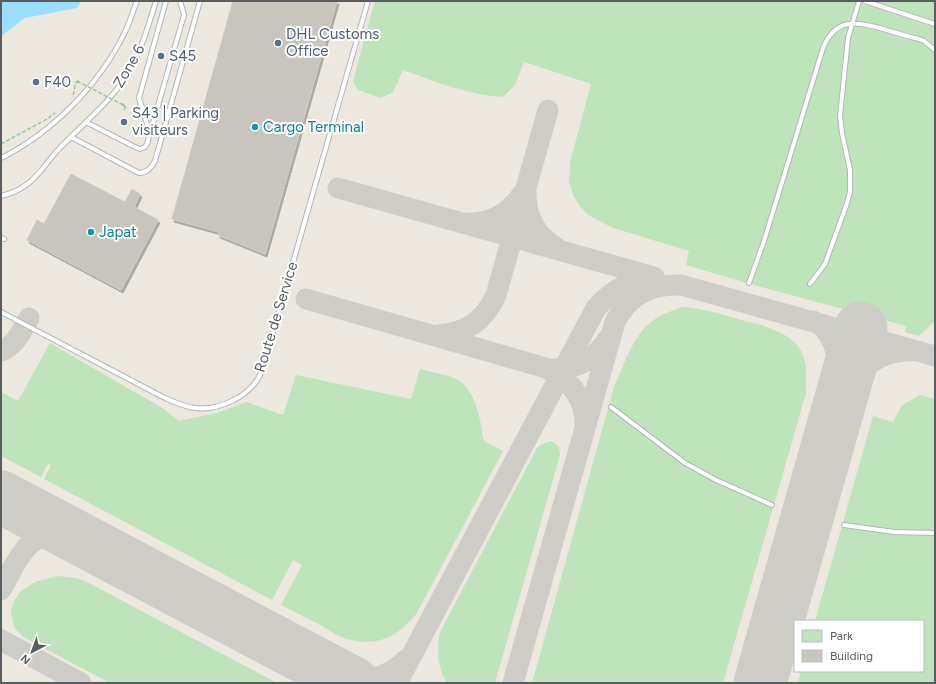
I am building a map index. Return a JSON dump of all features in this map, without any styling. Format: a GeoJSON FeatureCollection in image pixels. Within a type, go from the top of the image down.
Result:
{"type":"FeatureCollection","features":[{"type":"Feature","properties":{"kind":"lane"},"geometry":{"type":"LineString","coordinates":[[1,158],[17,150],[63,116],[85,92],[105,66],[125,32],[137,1]]}},
{"type":"Feature","properties":{"kind":"lane","name":"Zone 6"},"geometry":{"type":"LineString","coordinates":[[1,196],[10,194],[26,185],[40,173],[56,153],[121,84],[132,68],[145,38],[156,1]]}},
{"type":"Feature","properties":{"kind":"lane"},"geometry":{"type":"LineString","coordinates":[[150,134],[139,98],[166,1]]}},
{"type":"Feature","properties":{"kind":"lane"},"geometry":{"type":"LineString","coordinates":[[86,122],[140,149],[148,144],[184,15],[180,1]]}},
{"type":"Feature","properties":{"kind":"lane"},"geometry":{"type":"LineString","coordinates":[[71,137],[139,173],[144,173],[151,168],[155,161],[200,1]]}},
{"type":"Feature","properties":{"kind":"lane","name":"Route de Service"},"geometry":{"type":"LineString","coordinates":[[1,312],[180,405],[196,408],[208,408],[234,400],[246,391],[258,378],[265,360],[368,1]]}},
{"type":"Feature","properties":{"kind":"lane"},"geometry":{"type":"LineString","coordinates":[[810,284],[825,264],[850,192],[850,170],[840,116],[848,38],[859,1]]}},
{"type":"Feature","properties":{"kind":"lane"},"geometry":{"type":"LineString","coordinates":[[865,1],[935,24]]}},
{"type":"Feature","properties":{"kind":"lane"},"geometry":{"type":"LineString","coordinates":[[749,283],[764,241],[826,39],[836,29],[852,23],[863,24],[919,39],[935,50]]}},
{"type":"Feature","properties":{"kind":"lane"},"geometry":{"type":"LineString","coordinates":[[611,407],[685,463],[716,480],[772,505]]}},
{"type":"Feature","properties":{"kind":"lane"},"geometry":{"type":"LineString","coordinates":[[844,525],[894,532],[935,534]]}},
{"type":"Feature","properties":{"kind":"path"},"geometry":{"type":"LineString","coordinates":[[69,100],[73,95],[76,82],[79,83],[80,82],[76,81],[125,106],[121,105],[122,104],[126,106],[124,110]]}},
{"type":"Feature","properties":{"kind":"path"},"geometry":{"type":"LineString","coordinates":[[1,144],[47,119],[56,112]]}},
{"type":"Feature","properties":{"kind":"green space"},"geometry":{"type":"Polygon","coordinates":[[[376,1],[935,1],[935,321],[919,336],[905,332],[906,326],[686,265],[689,251],[613,228],[590,216],[581,208],[574,197],[569,181],[570,162],[591,84],[524,62],[515,85],[503,97],[465,91],[403,70],[393,92],[381,98],[358,90],[353,81],[376,1]]]}},
{"type":"Feature","properties":{"kind":"green space"},"geometry":{"type":"Polygon","coordinates":[[[682,307],[718,313],[780,332],[789,337],[796,344],[802,352],[806,366],[806,393],[723,683],[532,683],[614,387],[639,335],[658,317],[682,307]]]}},
{"type":"Feature","properties":{"kind":"green space"},"geometry":{"type":"Polygon","coordinates":[[[50,343],[164,409],[179,421],[217,413],[246,402],[283,415],[296,375],[411,399],[420,369],[438,373],[456,379],[469,390],[476,406],[484,441],[503,451],[417,613],[395,634],[378,641],[368,642],[347,639],[281,605],[302,565],[293,560],[272,600],[44,479],[51,465],[48,464],[41,477],[1,456],[1,392],[18,401],[50,343]]]}},
{"type":"Feature","properties":{"kind":"green space"},"geometry":{"type":"Polygon","coordinates":[[[920,395],[935,399],[935,683],[798,683],[801,672],[924,672],[924,620],[815,620],[873,416],[893,422],[902,405],[920,395]]]}},
{"type":"Feature","properties":{"kind":"green space"},"geometry":{"type":"Polygon","coordinates":[[[551,441],[558,446],[560,455],[495,683],[447,683],[441,670],[438,658],[440,632],[537,448],[542,444],[551,441]]]}},
{"type":"Feature","properties":{"kind":"green space"},"geometry":{"type":"Polygon","coordinates":[[[57,576],[77,578],[87,582],[277,683],[110,683],[23,637],[14,627],[11,612],[13,603],[20,592],[35,582],[57,576]]]}},
{"type":"Feature","properties":{"kind":"water"},"geometry":{"type":"Polygon","coordinates":[[[1,1],[81,1],[77,8],[25,18],[1,36],[1,1]]]}},
{"type":"Feature","properties":{"kind":"building","name":"Cargo Terminal"},"geometry":{"type":"Polygon","coordinates":[[[233,1],[337,1],[265,254],[218,235],[219,232],[172,219],[233,1]]]}},
{"type":"Feature","properties":{"kind":"building","name":"Japat"},"geometry":{"type":"Polygon","coordinates":[[[71,174],[125,202],[132,189],[140,194],[134,207],[158,220],[121,290],[27,240],[37,220],[44,224],[71,174]]]}},
{"type":"Feature","properties":{"kind":"taxiway"},"geometry":{"type":"LineString","coordinates":[[438,335],[458,332],[473,324],[486,312],[496,295],[548,110]]}},
{"type":"Feature","properties":{"kind":"taxiway"},"geometry":{"type":"LineString","coordinates":[[338,188],[654,277]]}},
{"type":"Feature","properties":{"kind":"taxiway"},"geometry":{"type":"LineString","coordinates":[[526,193],[528,210],[534,225],[543,238],[557,248]]}},
{"type":"Feature","properties":{"kind":"taxiway"},"geometry":{"type":"LineString","coordinates":[[468,223],[476,223],[499,216],[512,206],[522,194]]}},
{"type":"Feature","properties":{"kind":"taxiway"},"geometry":{"type":"LineString","coordinates":[[397,683],[596,308],[608,296],[622,287],[645,280],[654,280]]}},
{"type":"Feature","properties":{"kind":"taxiway"},"geometry":{"type":"LineString","coordinates":[[513,683],[615,322],[627,304],[634,298],[660,286],[681,285],[935,356]]}},
{"type":"Feature","properties":{"kind":"taxiway"},"geometry":{"type":"LineString","coordinates":[[306,299],[546,368],[562,377],[579,397],[585,424]]}},
{"type":"Feature","properties":{"kind":"taxiway"},"geometry":{"type":"LineString","coordinates":[[1,351],[14,342],[29,318]]}},
{"type":"Feature","properties":{"kind":"taxiway"},"geometry":{"type":"LineString","coordinates":[[813,321],[824,328],[829,335],[837,354],[841,385],[839,403]]}},
{"type":"Feature","properties":{"kind":"taxiway"},"geometry":{"type":"LineString","coordinates":[[555,369],[572,367],[586,361],[592,357],[608,339]]}},
{"type":"Feature","properties":{"kind":"taxiway"},"geometry":{"type":"LineString","coordinates":[[837,413],[848,389],[863,369],[873,361],[884,356],[896,352],[910,351]]}},
{"type":"Feature","properties":{"kind":"taxiway"},"geometry":{"type":"LineString","coordinates":[[1,590],[21,555],[28,546],[37,539],[47,535],[60,534],[76,536]]}},
{"type":"Feature","properties":{"kind":"taxiway"},"geometry":{"type":"LineString","coordinates":[[1,640],[81,683]]}},
{"type":"Feature","properties":{"kind":"taxiway"},"geometry":{"type":"LineString","coordinates":[[335,674],[355,679],[373,678],[390,672],[407,659]]}},
{"type":"Feature","properties":{"kind":"runway"},"geometry":{"type":"LineString","coordinates":[[760,683],[861,328]]}},
{"type":"Feature","properties":{"kind":"runway"},"geometry":{"type":"LineString","coordinates":[[1,497],[353,683]]}},
{"type":"Feature","properties":{"kind":"place","name":"DHL Customs Office"},"geometry":{"type":"Point","coordinates":[278,43]}},
{"type":"Feature","properties":{"kind":"place","name":"S45"},"geometry":{"type":"Point","coordinates":[161,56]}},
{"type":"Feature","properties":{"kind":"place","name":"F40"},"geometry":{"type":"Point","coordinates":[36,82]}},
{"type":"Feature","properties":{"kind":"place","name":"S43 | Parking visiteurs"},"geometry":{"type":"Point","coordinates":[124,122]}},
{"type":"Feature","properties":{"kind":"place","name":"Cargo Terminal"},"geometry":{"type":"Point","coordinates":[255,127]}},
{"type":"Feature","properties":{"kind":"place","name":"Japat"},"geometry":{"type":"Point","coordinates":[91,232]}}]}
